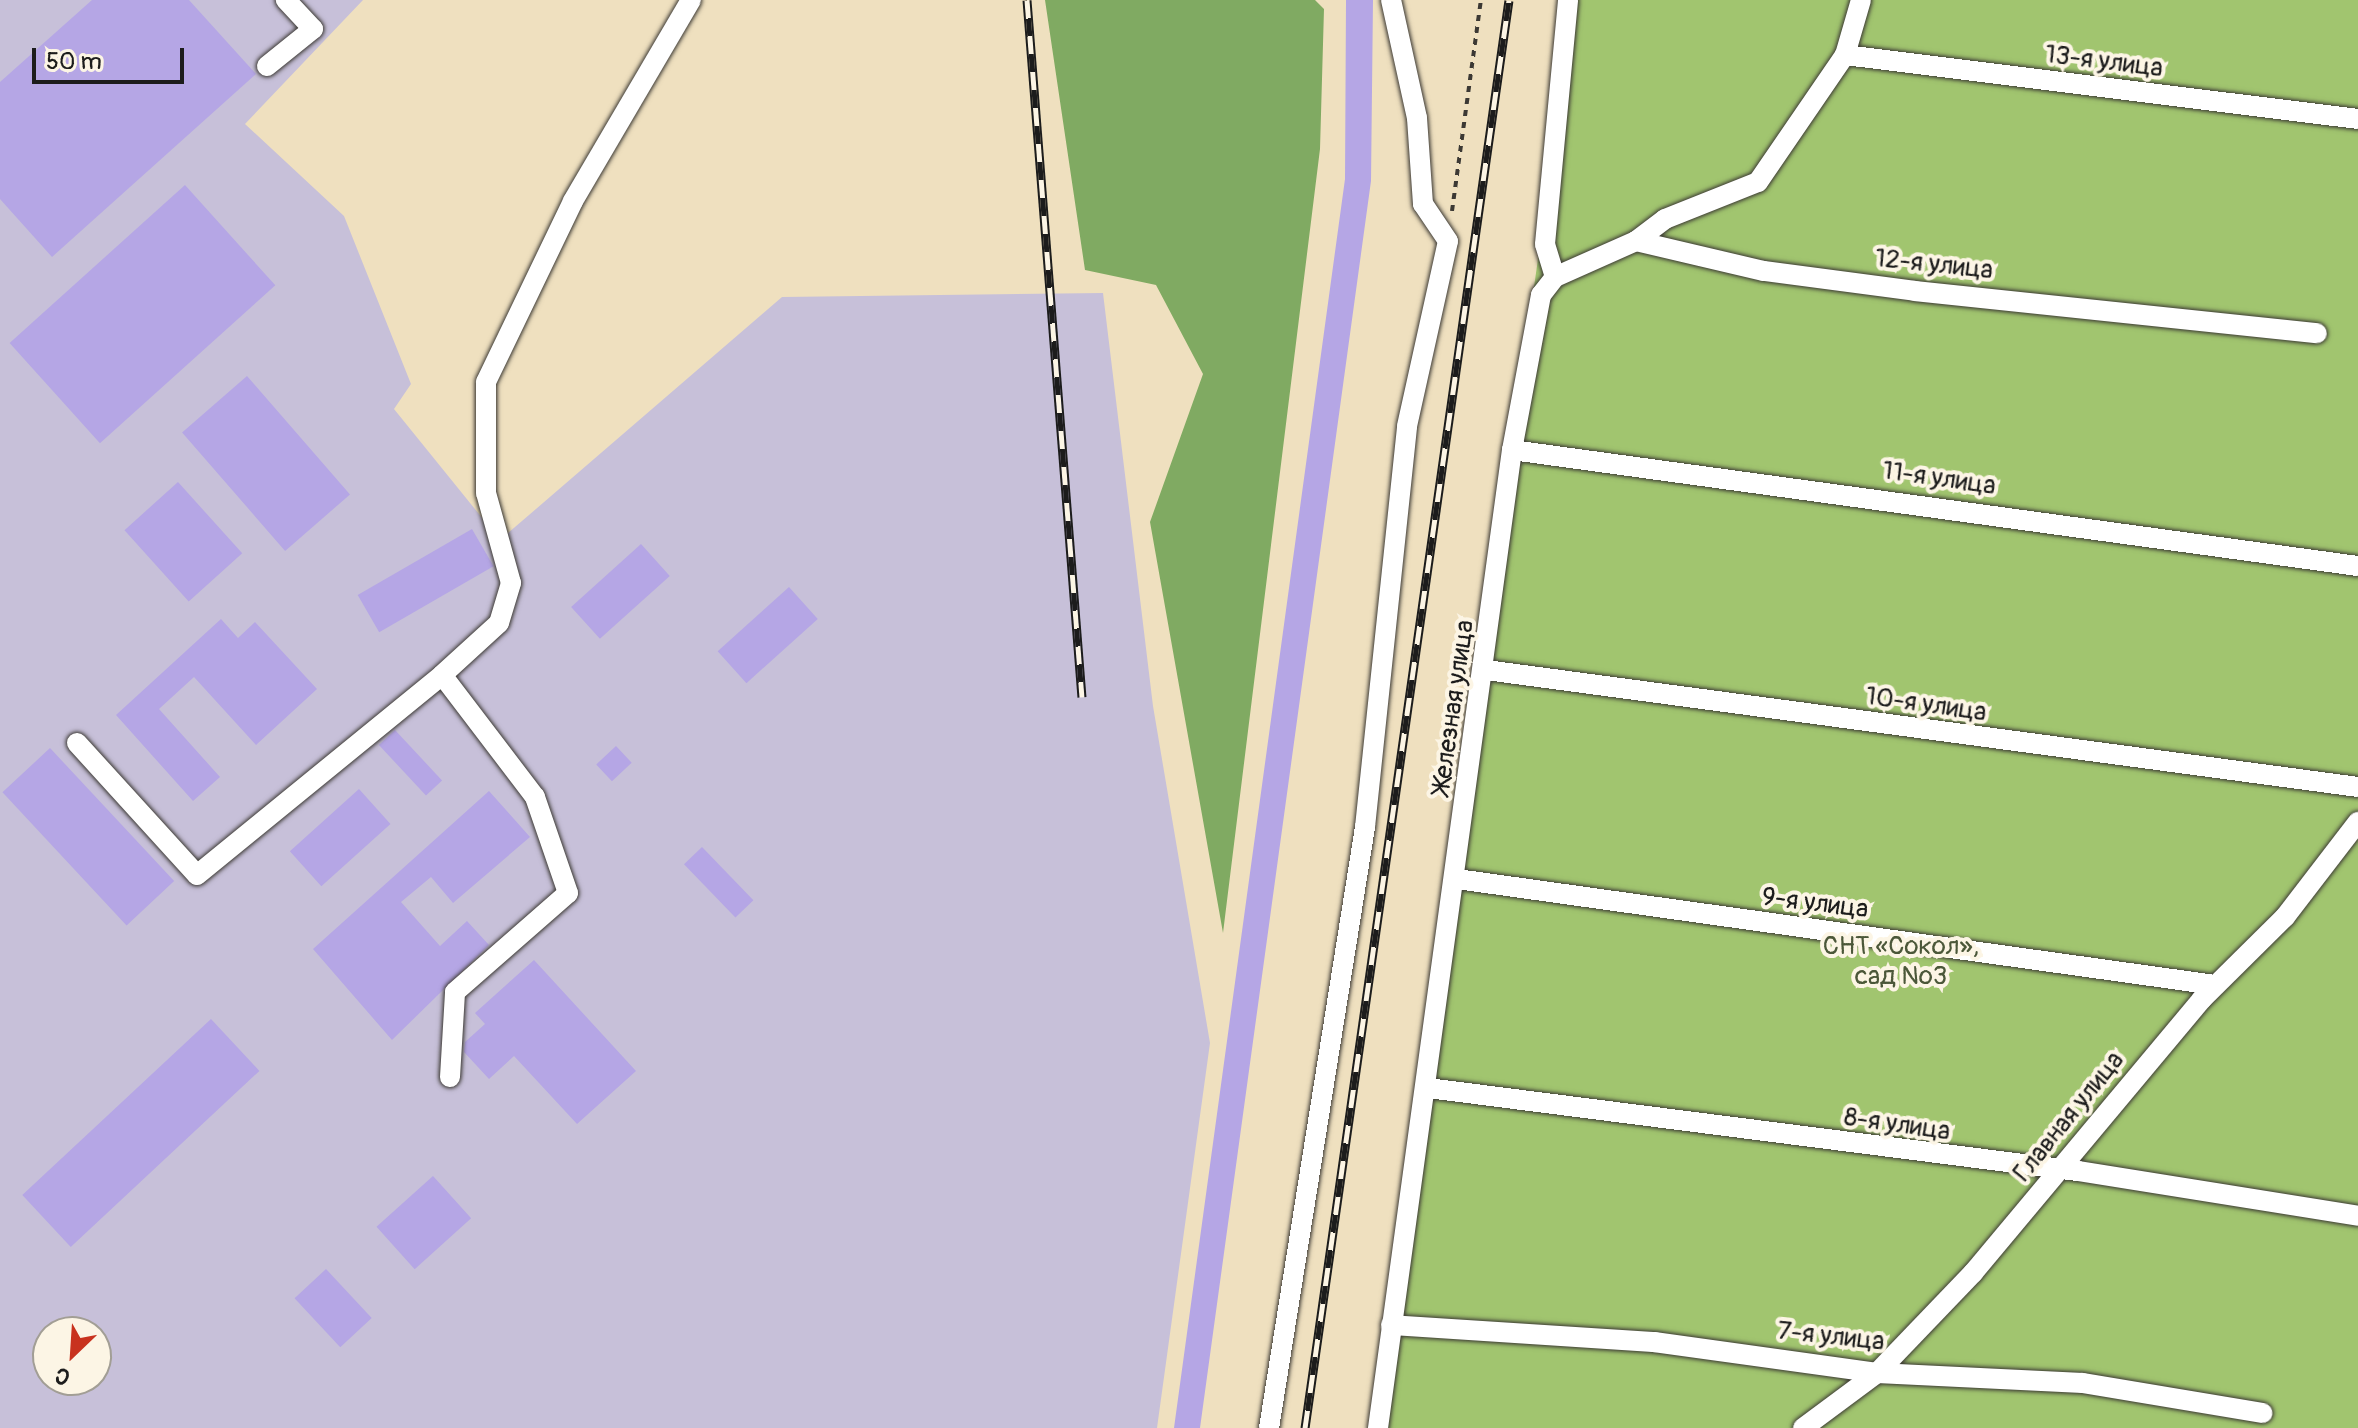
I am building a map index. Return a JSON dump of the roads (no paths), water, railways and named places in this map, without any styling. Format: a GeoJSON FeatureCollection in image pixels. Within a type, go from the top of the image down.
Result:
{"type":"FeatureCollection","features":[{"type":"Feature","properties":{"kind":"street"},"geometry":{"type":"LineString","coordinates":[[267,66],[313,29],[286,0]]}},
{"type":"Feature","properties":{"kind":"street"},"geometry":{"type":"LineString","coordinates":[[77,743],[197,875],[442,675],[499,623],[511,583],[486,493],[486,382],[573,201],[691,0]]}},
{"type":"Feature","properties":{"kind":"street"},"geometry":{"type":"LineString","coordinates":[[1269,1428],[1365,827],[1407,426],[1448,241],[1423,204],[1417,118],[1391,0]]}},
{"type":"Feature","properties":{"kind":"street"},"geometry":{"type":"LineString","coordinates":[[1568,0],[1545,244],[1555,277],[1636,241],[1665,219],[1758,182],[1845,55],[1861,0]]}},
{"type":"Feature","properties":{"kind":"street","name":"13-я улица"},"geometry":{"type":"LineString","coordinates":[[1845,55],[2358,119]]}},
{"type":"Feature","properties":{"kind":"street","name":"12-я улица"},"geometry":{"type":"LineString","coordinates":[[1636,241],[1678,255],[1870,285],[2317,333]]}},
{"type":"Feature","properties":{"kind":"street","name":"Железная улица"},"geometry":{"type":"LineString","coordinates":[[1378,1428],[1486,670],[1512,450],[1541,295],[1555,277]]}},
{"type":"Feature","properties":{"kind":"street","name":"11-я улица"},"geometry":{"type":"LineString","coordinates":[[1512,450],[2358,566]]}},
{"type":"Feature","properties":{"kind":"street","name":"10-я улица"},"geometry":{"type":"LineString","coordinates":[[1486,670],[2358,787]]}},
{"type":"Feature","properties":{"kind":"street"},"geometry":{"type":"LineString","coordinates":[[442,675],[535,797],[568,893],[455,992],[450,1077]]}},
{"type":"Feature","properties":{"kind":"street","name":"Главная улица"},"geometry":{"type":"LineString","coordinates":[[1803,1428],[1877,1373],[1973,1273],[2056,1170],[2215,985],[2285,917],[2358,822]]}},
{"type":"Feature","properties":{"kind":"street","name":"9-я улица"},"geometry":{"type":"LineString","coordinates":[[1457,879],[2215,985]]}},
{"type":"Feature","properties":{"kind":"street","name":"8-я улица"},"geometry":{"type":"LineString","coordinates":[[1428,1088],[2056,1170],[2358,1216]]}},
{"type":"Feature","properties":{"kind":"street","name":"7-я улица"},"geometry":{"type":"LineString","coordinates":[[1391,1325],[1654,1342],[1877,1373],[2083,1383],[2263,1413]]}},
{"type":"Feature","properties":{"kind":"railway"},"geometry":{"type":"LineString","coordinates":[[1027,0],[1082,697]]}},
{"type":"Feature","properties":{"kind":"railway"},"geometry":{"type":"LineString","coordinates":[[1305,1428],[1509,0]]}},
{"type":"Feature","properties":{"kind":"park label","name":"СНТ «Сокол», сад №3"},"geometry":{"type":"Point","coordinates":[1901,962]}}]}
